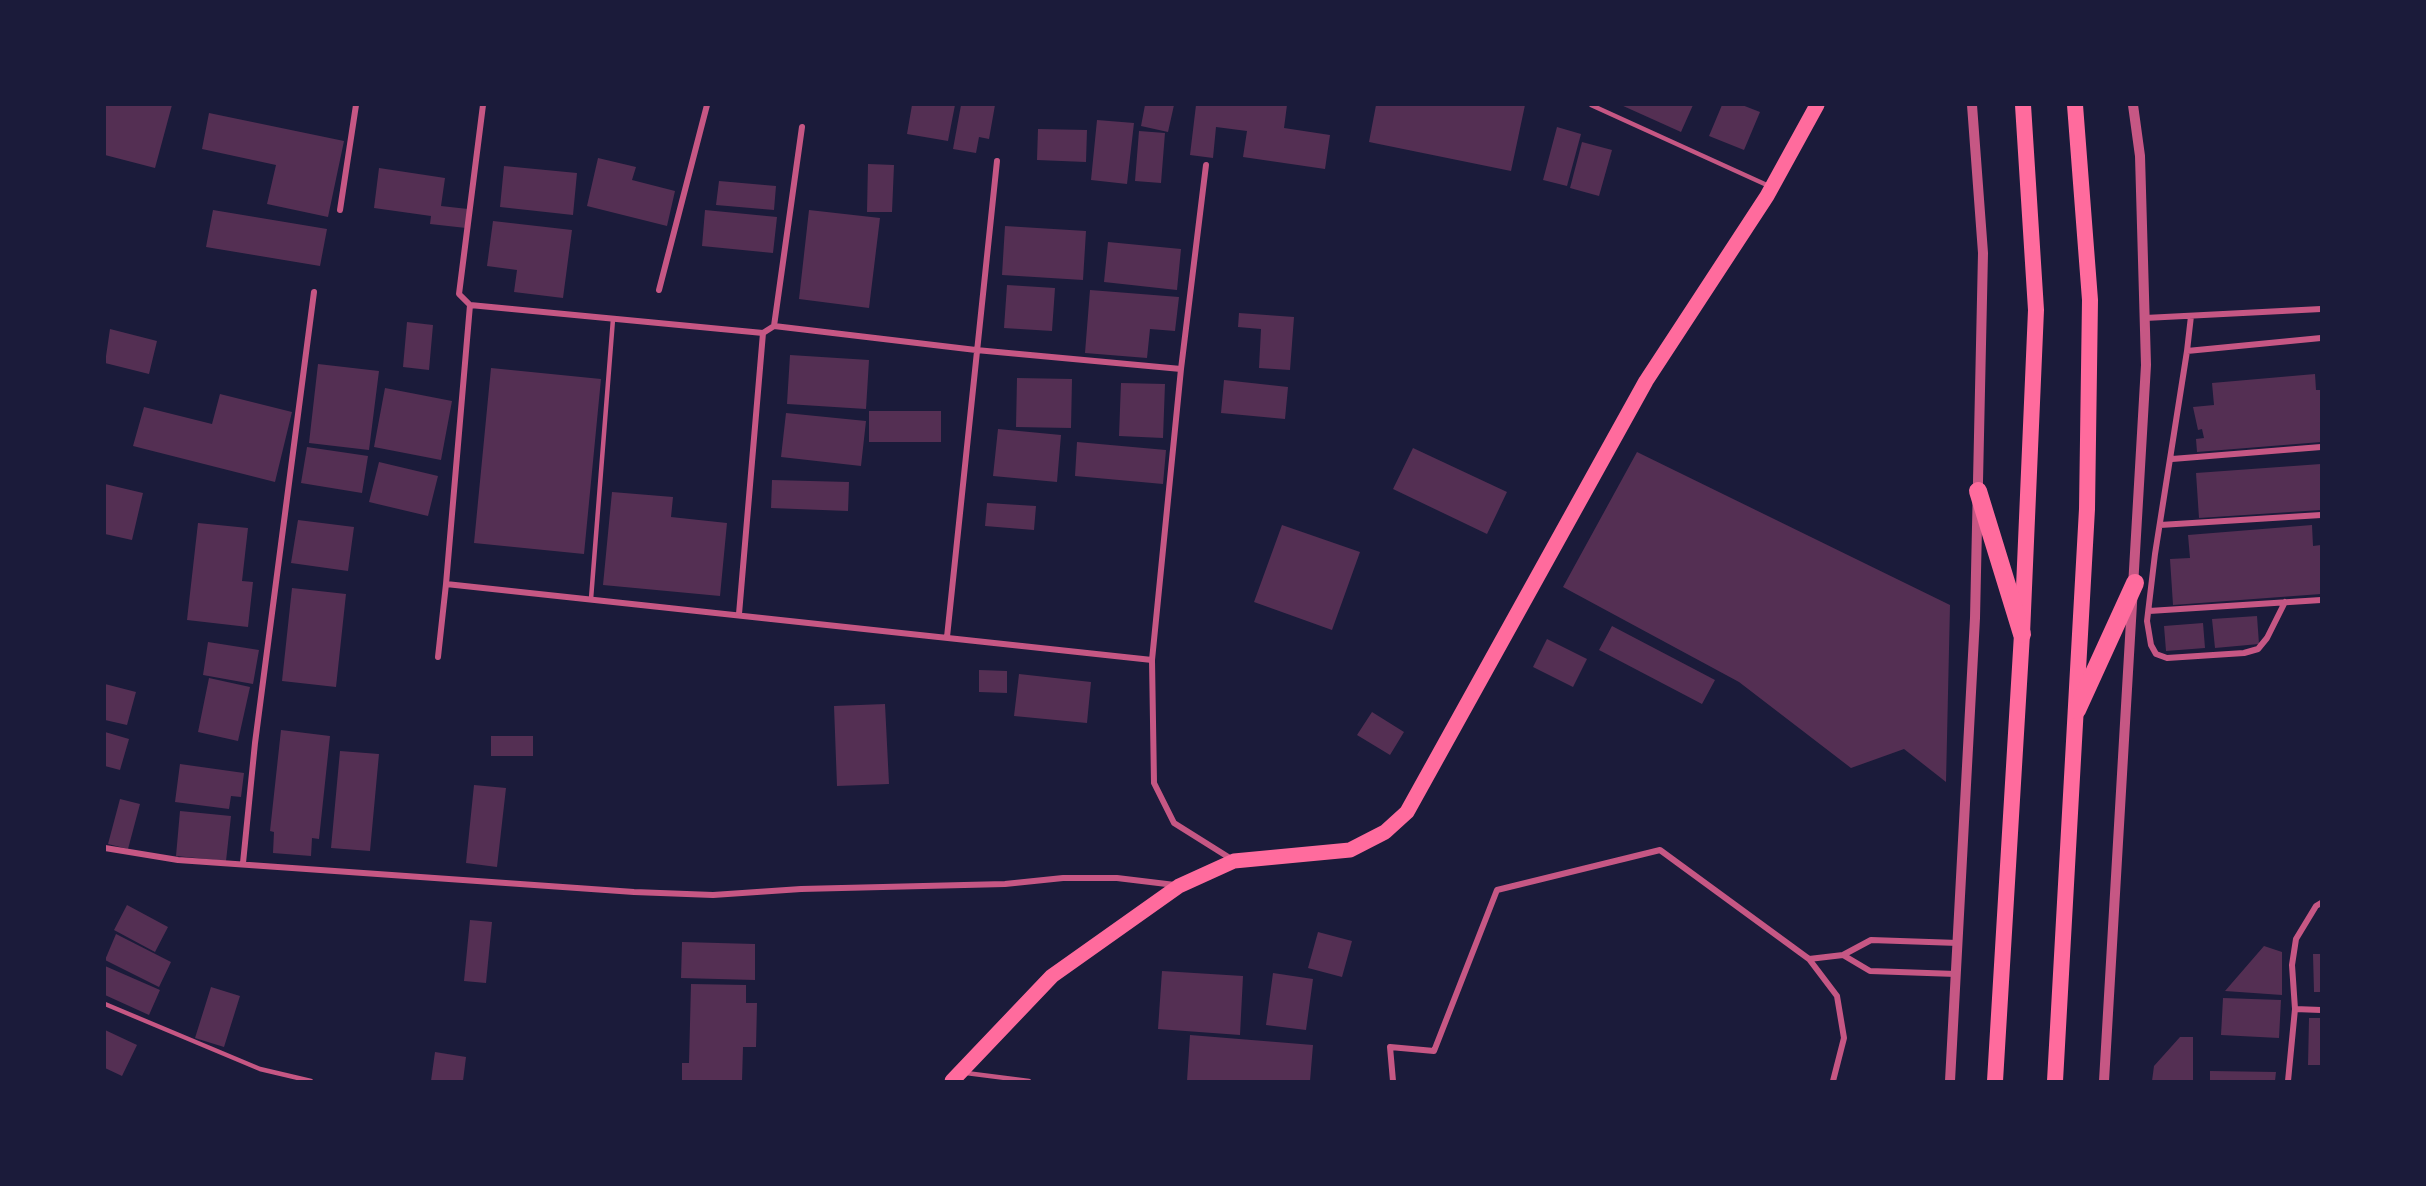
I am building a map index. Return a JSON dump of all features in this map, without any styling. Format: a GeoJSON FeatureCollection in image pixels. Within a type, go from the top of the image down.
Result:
{"type":"FeatureCollection","features":[{"type":"Feature","properties":{"kind":"highway"},"geometry":{"type":"LineString","coordinates":[[1995,1081],[2022,634],[2036,310],[2023,105]]}},
{"type":"Feature","properties":{"kind":"highway"},"geometry":{"type":"LineString","coordinates":[[2055,1081],[2078,710],[2087,509],[2090,300],[2075,105]]}},
{"type":"Feature","properties":{"kind":"highway"},"geometry":{"type":"LineString","coordinates":[[1978,491],[2022,634]]}},
{"type":"Feature","properties":{"kind":"highway"},"geometry":{"type":"LineString","coordinates":[[2078,710],[2135,583]]}},
{"type":"Feature","properties":{"kind":"main road"},"geometry":{"type":"LineString","coordinates":[[956,1077],[1052,976],[1179,886],[1234,861],[1350,850],[1385,832],[1407,812],[1646,381],[1772,187],[1817,105]]}},
{"type":"Feature","properties":{"kind":"street"},"geometry":{"type":"LineString","coordinates":[[340,210],[356,105]]}},
{"type":"Feature","properties":{"kind":"street"},"geometry":{"type":"LineString","coordinates":[[483,105],[459,294],[470,305],[763,333],[774,326],[976,350],[1181,369]]}},
{"type":"Feature","properties":{"kind":"street"},"geometry":{"type":"LineString","coordinates":[[659,290],[707,105]]}},
{"type":"Feature","properties":{"kind":"street"},"geometry":{"type":"LineString","coordinates":[[1950,1081],[1975,618],[1978,491],[1983,253],[1972,105]]}},
{"type":"Feature","properties":{"kind":"street"},"geometry":{"type":"LineString","coordinates":[[2104,1081],[2146,365],[2140,156],[2133,105]]}},
{"type":"Feature","properties":{"kind":"street"},"geometry":{"type":"LineString","coordinates":[[774,326],[802,127]]}},
{"type":"Feature","properties":{"kind":"street"},"geometry":{"type":"LineString","coordinates":[[947,637],[996,161]]}},
{"type":"Feature","properties":{"kind":"street"},"geometry":{"type":"LineString","coordinates":[[1206,165],[1181,369],[1152,660],[1154,783],[1174,823],[1234,861]]}},
{"type":"Feature","properties":{"kind":"street"},"geometry":{"type":"LineString","coordinates":[[243,863],[255,743],[314,292]]}},
{"type":"Feature","properties":{"kind":"street"},"geometry":{"type":"LineString","coordinates":[[438,657],[470,305]]}},
{"type":"Feature","properties":{"kind":"street"},"geometry":{"type":"LineString","coordinates":[[2145,318],[2321,309]]}},
{"type":"Feature","properties":{"kind":"street"},"geometry":{"type":"LineString","coordinates":[[2191,316],[2149,611],[2149,633],[2156,654],[2167,658],[2244,653],[2258,649],[2267,638],[2285,602]]}},
{"type":"Feature","properties":{"kind":"street"},"geometry":{"type":"LineString","coordinates":[[739,614],[763,333]]}},
{"type":"Feature","properties":{"kind":"street"},"geometry":{"type":"LineString","coordinates":[[2187,351],[2321,338]]}},
{"type":"Feature","properties":{"kind":"street"},"geometry":{"type":"LineString","coordinates":[[2172,459],[2321,447]]}},
{"type":"Feature","properties":{"kind":"street"},"geometry":{"type":"LineString","coordinates":[[2160,525],[2321,515]]}},
{"type":"Feature","properties":{"kind":"street"},"geometry":{"type":"LineString","coordinates":[[446,584],[1152,660]]}},
{"type":"Feature","properties":{"kind":"street"},"geometry":{"type":"LineString","coordinates":[[2149,611],[2321,600]]}},
{"type":"Feature","properties":{"kind":"street"},"geometry":{"type":"LineString","coordinates":[[105,848],[178,860],[634,892],[713,895],[801,889],[1005,884],[1063,878],[1117,878],[1179,886]]}},
{"type":"Feature","properties":{"kind":"street"},"geometry":{"type":"LineString","coordinates":[[1393,1081],[1390,1047],[1434,1051],[1497,890],[1660,850],[1809,959],[1837,996],[1844,1038],[1833,1081]]}},
{"type":"Feature","properties":{"kind":"street"},"geometry":{"type":"LineString","coordinates":[[2288,1081],[2295,1009],[2292,965],[2296,939],[2316,906],[2321,903]]}},
{"type":"Feature","properties":{"kind":"street"},"geometry":{"type":"LineString","coordinates":[[1809,959],[1843,955],[1871,940],[1958,944]]}},
{"type":"Feature","properties":{"kind":"street"},"geometry":{"type":"LineString","coordinates":[[1843,955],[1870,971],[1956,974]]}},
{"type":"Feature","properties":{"kind":"street"},"geometry":{"type":"LineString","coordinates":[[2295,1009],[2321,1010]]}},
{"type":"Feature","properties":{"kind":"lane"},"geometry":{"type":"LineString","coordinates":[[1591,105],[1772,187]]}},
{"type":"Feature","properties":{"kind":"lane"},"geometry":{"type":"LineString","coordinates":[[591,599],[613,318]]}},
{"type":"Feature","properties":{"kind":"lane"},"geometry":{"type":"LineString","coordinates":[[105,1004],[260,1069],[311,1081]]}},
{"type":"Feature","properties":{"kind":"lane"},"geometry":{"type":"LineString","coordinates":[[956,1077],[1029,1081]]}},
{"type":"Feature","properties":{"kind":"building"},"geometry":{"type":"Polygon","coordinates":[[[105,105],[172,105],[155,168],[105,155],[105,105]]]}},
{"type":"Feature","properties":{"kind":"building"},"geometry":{"type":"Polygon","coordinates":[[[912,105],[955,105],[948,141],[907,134],[912,105]]]}},
{"type":"Feature","properties":{"kind":"building"},"geometry":{"type":"Polygon","coordinates":[[[961,105],[995,105],[989,139],[979,137],[976,153],[953,149],[961,105]]]}},
{"type":"Feature","properties":{"kind":"building"},"geometry":{"type":"Polygon","coordinates":[[[1145,105],[1174,105],[1168,132],[1141,126],[1145,105]]]}},
{"type":"Feature","properties":{"kind":"building"},"geometry":{"type":"Polygon","coordinates":[[[1196,105],[1287,105],[1284,128],[1330,135],[1325,169],[1243,157],[1247,131],[1216,127],[1213,158],[1190,155],[1196,105]]]}},
{"type":"Feature","properties":{"kind":"building"},"geometry":{"type":"Polygon","coordinates":[[[1376,105],[1525,105],[1511,171],[1369,142],[1376,105]]]}},
{"type":"Feature","properties":{"kind":"building"},"geometry":{"type":"Polygon","coordinates":[[[1621,105],[1693,105],[1681,132],[1621,105]]]}},
{"type":"Feature","properties":{"kind":"building"},"geometry":{"type":"Polygon","coordinates":[[[1722,105],[1742,105],[1760,112],[1744,150],[1709,136],[1722,105]]]}},
{"type":"Feature","properties":{"kind":"building"},"geometry":{"type":"Polygon","coordinates":[[[209,113],[344,141],[328,217],[267,204],[276,165],[202,149],[209,113]]]}},
{"type":"Feature","properties":{"kind":"building"},"geometry":{"type":"Polygon","coordinates":[[[1097,120],[1134,123],[1127,184],[1091,180],[1097,120]]]}},
{"type":"Feature","properties":{"kind":"building"},"geometry":{"type":"Polygon","coordinates":[[[1557,127],[1581,134],[1567,186],[1543,180],[1557,127]]]}},
{"type":"Feature","properties":{"kind":"building"},"geometry":{"type":"Polygon","coordinates":[[[1038,129],[1087,130],[1086,162],[1037,160],[1038,129]]]}},
{"type":"Feature","properties":{"kind":"building"},"geometry":{"type":"Polygon","coordinates":[[[1139,131],[1165,133],[1161,183],[1135,181],[1139,131]]]}},
{"type":"Feature","properties":{"kind":"building"},"geometry":{"type":"Polygon","coordinates":[[[1582,142],[1612,150],[1599,196],[1570,188],[1582,142]]]}},
{"type":"Feature","properties":{"kind":"building"},"geometry":{"type":"Polygon","coordinates":[[[598,158],[636,167],[632,180],[675,191],[667,226],[587,206],[598,158]]]}},
{"type":"Feature","properties":{"kind":"building"},"geometry":{"type":"Polygon","coordinates":[[[868,164],[894,165],[892,212],[867,212],[868,164]]]}},
{"type":"Feature","properties":{"kind":"building"},"geometry":{"type":"Polygon","coordinates":[[[504,166],[577,173],[573,215],[500,207],[504,166]]]}},
{"type":"Feature","properties":{"kind":"building"},"geometry":{"type":"Polygon","coordinates":[[[379,168],[445,178],[441,206],[468,209],[466,228],[430,224],[431,216],[374,208],[379,168]]]}},
{"type":"Feature","properties":{"kind":"building"},"geometry":{"type":"Polygon","coordinates":[[[719,181],[776,186],[774,210],[716,205],[719,181]]]}},
{"type":"Feature","properties":{"kind":"building"},"geometry":{"type":"Polygon","coordinates":[[[213,210],[327,229],[320,266],[206,247],[213,210]]]}},
{"type":"Feature","properties":{"kind":"building"},"geometry":{"type":"Polygon","coordinates":[[[705,210],[777,217],[773,253],[702,246],[705,210]]]}},
{"type":"Feature","properties":{"kind":"building"},"geometry":{"type":"Polygon","coordinates":[[[809,210],[880,218],[869,308],[799,299],[809,210]]]}},
{"type":"Feature","properties":{"kind":"building"},"geometry":{"type":"Polygon","coordinates":[[[493,221],[572,230],[563,298],[514,292],[517,270],[487,266],[493,221]]]}},
{"type":"Feature","properties":{"kind":"building"},"geometry":{"type":"Polygon","coordinates":[[[1005,226],[1086,231],[1083,280],[1002,275],[1005,226]]]}},
{"type":"Feature","properties":{"kind":"building"},"geometry":{"type":"Polygon","coordinates":[[[1108,242],[1181,249],[1177,290],[1104,282],[1108,242]]]}},
{"type":"Feature","properties":{"kind":"building"},"geometry":{"type":"Polygon","coordinates":[[[1007,285],[1055,288],[1052,331],[1004,328],[1007,285]]]}},
{"type":"Feature","properties":{"kind":"building"},"geometry":{"type":"Polygon","coordinates":[[[1090,290],[1179,297],[1175,331],[1150,329],[1147,358],[1085,353],[1090,290]]]}},
{"type":"Feature","properties":{"kind":"building"},"geometry":{"type":"Polygon","coordinates":[[[1239,313],[1294,317],[1290,370],[1259,368],[1261,329],[1238,327],[1239,313]]]}},
{"type":"Feature","properties":{"kind":"building"},"geometry":{"type":"Polygon","coordinates":[[[407,322],[433,325],[429,370],[403,367],[407,322]]]}},
{"type":"Feature","properties":{"kind":"building"},"geometry":{"type":"Polygon","coordinates":[[[110,329],[157,341],[149,374],[105,363],[110,329]]]}},
{"type":"Feature","properties":{"kind":"building"},"geometry":{"type":"Polygon","coordinates":[[[790,355],[869,360],[866,409],[787,404],[790,355]]]}},
{"type":"Feature","properties":{"kind":"building"},"geometry":{"type":"Polygon","coordinates":[[[318,364],[379,371],[369,450],[309,443],[318,364]]]}},
{"type":"Feature","properties":{"kind":"building"},"geometry":{"type":"Polygon","coordinates":[[[491,368],[601,379],[584,554],[474,543],[491,368]]]}},
{"type":"Feature","properties":{"kind":"building"},"geometry":{"type":"Polygon","coordinates":[[[2315,374],[2316,390],[2320,390],[2321,398],[2321,442],[2197,452],[2196,439],[2204,438],[2202,429],[2198,430],[2193,407],[2214,405],[2212,383],[2315,374]]]}},
{"type":"Feature","properties":{"kind":"building"},"geometry":{"type":"Polygon","coordinates":[[[1017,378],[1072,379],[1071,428],[1016,427],[1017,378]]]}},
{"type":"Feature","properties":{"kind":"building"},"geometry":{"type":"Polygon","coordinates":[[[1224,380],[1288,387],[1285,419],[1221,413],[1224,380]]]}},
{"type":"Feature","properties":{"kind":"building"},"geometry":{"type":"Polygon","coordinates":[[[1121,383],[1165,384],[1163,438],[1119,436],[1121,383]]]}},
{"type":"Feature","properties":{"kind":"building"},"geometry":{"type":"Polygon","coordinates":[[[385,388],[452,401],[441,460],[374,447],[385,388]]]}},
{"type":"Feature","properties":{"kind":"building"},"geometry":{"type":"Polygon","coordinates":[[[220,394],[292,412],[275,482],[133,446],[144,407],[212,424],[220,394]]]}},
{"type":"Feature","properties":{"kind":"building"},"geometry":{"type":"Polygon","coordinates":[[[869,411],[941,411],[941,442],[869,442],[869,411]]]}},
{"type":"Feature","properties":{"kind":"building"},"geometry":{"type":"Polygon","coordinates":[[[786,413],[866,421],[861,466],[781,457],[786,413]]]}},
{"type":"Feature","properties":{"kind":"building"},"geometry":{"type":"Polygon","coordinates":[[[998,429],[1061,435],[1057,482],[993,476],[998,429]]]}},
{"type":"Feature","properties":{"kind":"building"},"geometry":{"type":"Polygon","coordinates":[[[1077,442],[1166,450],[1163,484],[1075,476],[1077,442]]]}},
{"type":"Feature","properties":{"kind":"building"},"geometry":{"type":"Polygon","coordinates":[[[307,447],[368,456],[362,493],[301,483],[307,447]]]}},
{"type":"Feature","properties":{"kind":"building"},"geometry":{"type":"Polygon","coordinates":[[[1413,448],[1507,492],[1487,534],[1393,489],[1413,448]]]}},
{"type":"Feature","properties":{"kind":"building"},"geometry":{"type":"Polygon","coordinates":[[[1637,452],[1950,605],[1946,782],[1904,749],[1851,768],[1739,682],[1563,587],[1637,452]]]}},
{"type":"Feature","properties":{"kind":"building"},"geometry":{"type":"Polygon","coordinates":[[[379,462],[438,476],[428,516],[369,502],[379,462]]]}},
{"type":"Feature","properties":{"kind":"building"},"geometry":{"type":"Polygon","coordinates":[[[2321,464],[2321,510],[2199,518],[2196,473],[2321,464]]]}},
{"type":"Feature","properties":{"kind":"building"},"geometry":{"type":"Polygon","coordinates":[[[772,480],[849,482],[848,511],[771,508],[772,480]]]}},
{"type":"Feature","properties":{"kind":"building"},"geometry":{"type":"Polygon","coordinates":[[[105,484],[143,493],[132,540],[105,534],[105,484]]]}},
{"type":"Feature","properties":{"kind":"building"},"geometry":{"type":"Polygon","coordinates":[[[612,492],[673,497],[671,517],[727,523],[720,596],[603,585],[612,492]]]}},
{"type":"Feature","properties":{"kind":"building"},"geometry":{"type":"Polygon","coordinates":[[[987,503],[1036,506],[1034,530],[985,526],[987,503]]]}},
{"type":"Feature","properties":{"kind":"building"},"geometry":{"type":"Polygon","coordinates":[[[298,520],[354,527],[348,571],[291,563],[298,520]]]}},
{"type":"Feature","properties":{"kind":"building"},"geometry":{"type":"Polygon","coordinates":[[[198,523],[248,528],[242,581],[253,582],[248,627],[187,620],[198,523]]]}},
{"type":"Feature","properties":{"kind":"building"},"geometry":{"type":"Polygon","coordinates":[[[1282,525],[1360,552],[1332,630],[1254,602],[1282,525]]]}},
{"type":"Feature","properties":{"kind":"building"},"geometry":{"type":"Polygon","coordinates":[[[2312,525],[2313,546],[2321,545],[2321,594],[2173,605],[2170,559],[2190,558],[2188,535],[2312,525]]]}},
{"type":"Feature","properties":{"kind":"building"},"geometry":{"type":"Polygon","coordinates":[[[292,588],[346,594],[336,687],[282,681],[292,588]]]}},
{"type":"Feature","properties":{"kind":"building"},"geometry":{"type":"Polygon","coordinates":[[[2257,616],[2259,644],[2215,648],[2212,619],[2257,616]]]}},
{"type":"Feature","properties":{"kind":"building"},"geometry":{"type":"Polygon","coordinates":[[[2203,623],[2205,648],[2166,651],[2164,626],[2203,623]]]}},
{"type":"Feature","properties":{"kind":"building"},"geometry":{"type":"Polygon","coordinates":[[[1612,626],[1715,680],[1702,704],[1599,650],[1612,626]]]}},
{"type":"Feature","properties":{"kind":"building"},"geometry":{"type":"Polygon","coordinates":[[[1547,639],[1587,659],[1573,687],[1533,667],[1547,639]]]}},
{"type":"Feature","properties":{"kind":"building"},"geometry":{"type":"Polygon","coordinates":[[[208,642],[259,650],[253,684],[203,675],[208,642]]]}},
{"type":"Feature","properties":{"kind":"building"},"geometry":{"type":"Polygon","coordinates":[[[979,670],[1007,671],[1007,693],[979,692],[979,670]]]}},
{"type":"Feature","properties":{"kind":"building"},"geometry":{"type":"Polygon","coordinates":[[[1019,674],[1091,682],[1087,723],[1014,716],[1019,674]]]}},
{"type":"Feature","properties":{"kind":"building"},"geometry":{"type":"Polygon","coordinates":[[[209,678],[250,687],[238,741],[198,732],[209,678]]]}},
{"type":"Feature","properties":{"kind":"building"},"geometry":{"type":"Polygon","coordinates":[[[105,684],[136,692],[127,725],[105,720],[105,684]]]}},
{"type":"Feature","properties":{"kind":"building"},"geometry":{"type":"Polygon","coordinates":[[[885,704],[889,784],[837,786],[834,706],[885,704]]]}},
{"type":"Feature","properties":{"kind":"building"},"geometry":{"type":"Polygon","coordinates":[[[1372,712],[1404,732],[1390,755],[1357,735],[1372,712]]]}},
{"type":"Feature","properties":{"kind":"building"},"geometry":{"type":"Polygon","coordinates":[[[281,730],[330,736],[319,839],[312,838],[311,856],[273,853],[274,832],[270,831],[281,730]]]}},
{"type":"Feature","properties":{"kind":"building"},"geometry":{"type":"Polygon","coordinates":[[[105,732],[129,739],[120,770],[105,766],[105,732]]]}},
{"type":"Feature","properties":{"kind":"building"},"geometry":{"type":"Polygon","coordinates":[[[491,736],[533,736],[533,756],[491,756],[491,736]]]}},
{"type":"Feature","properties":{"kind":"building"},"geometry":{"type":"Polygon","coordinates":[[[340,751],[379,754],[370,851],[331,848],[340,751]]]}},
{"type":"Feature","properties":{"kind":"building"},"geometry":{"type":"Polygon","coordinates":[[[180,764],[244,773],[241,797],[231,796],[229,809],[175,802],[180,764]]]}},
{"type":"Feature","properties":{"kind":"building"},"geometry":{"type":"Polygon","coordinates":[[[474,785],[506,788],[497,867],[466,863],[474,785]]]}},
{"type":"Feature","properties":{"kind":"building"},"geometry":{"type":"Polygon","coordinates":[[[120,799],[140,804],[128,849],[108,844],[120,799]]]}},
{"type":"Feature","properties":{"kind":"building"},"geometry":{"type":"Polygon","coordinates":[[[180,811],[231,816],[226,861],[176,856],[180,811]]]}},
{"type":"Feature","properties":{"kind":"building"},"geometry":{"type":"Polygon","coordinates":[[[127,905],[168,927],[155,952],[114,930],[127,905]]]}},
{"type":"Feature","properties":{"kind":"building"},"geometry":{"type":"Polygon","coordinates":[[[470,920],[492,922],[486,983],[464,981],[470,920]]]}},
{"type":"Feature","properties":{"kind":"building"},"geometry":{"type":"Polygon","coordinates":[[[1318,932],[1352,941],[1342,977],[1308,968],[1318,932]]]}},
{"type":"Feature","properties":{"kind":"building"},"geometry":{"type":"Polygon","coordinates":[[[116,934],[171,962],[159,987],[105,960],[116,934]]]}},
{"type":"Feature","properties":{"kind":"building"},"geometry":{"type":"Polygon","coordinates":[[[682,942],[755,944],[755,980],[681,978],[682,942]]]}},
{"type":"Feature","properties":{"kind":"building"},"geometry":{"type":"Polygon","coordinates":[[[2264,946],[2282,952],[2282,995],[2225,991],[2264,946]]]}},
{"type":"Feature","properties":{"kind":"building"},"geometry":{"type":"Polygon","coordinates":[[[2313,954],[2321,954],[2321,992],[2314,992],[2313,954]]]}},
{"type":"Feature","properties":{"kind":"building"},"geometry":{"type":"Polygon","coordinates":[[[105,966],[160,990],[149,1015],[105,995],[105,966]]]}},
{"type":"Feature","properties":{"kind":"building"},"geometry":{"type":"Polygon","coordinates":[[[1162,971],[1243,976],[1240,1035],[1158,1029],[1162,971]]]}},
{"type":"Feature","properties":{"kind":"building"},"geometry":{"type":"Polygon","coordinates":[[[1273,973],[1313,979],[1306,1030],[1266,1025],[1273,973]]]}},
{"type":"Feature","properties":{"kind":"building"},"geometry":{"type":"Polygon","coordinates":[[[691,984],[746,985],[746,1003],[757,1003],[756,1047],[743,1047],[742,1081],[682,1081],[682,1063],[689,1063],[691,984]]]}},
{"type":"Feature","properties":{"kind":"building"},"geometry":{"type":"Polygon","coordinates":[[[211,987],[240,996],[224,1047],[195,1038],[211,987]]]}},
{"type":"Feature","properties":{"kind":"building"},"geometry":{"type":"Polygon","coordinates":[[[2223,998],[2281,1000],[2279,1038],[2221,1035],[2223,998]]]}},
{"type":"Feature","properties":{"kind":"building"},"geometry":{"type":"Polygon","coordinates":[[[2309,1018],[2321,1018],[2321,1065],[2308,1065],[2309,1018]]]}},
{"type":"Feature","properties":{"kind":"building"},"geometry":{"type":"Polygon","coordinates":[[[105,1030],[137,1045],[122,1076],[105,1068],[105,1030]]]}},
{"type":"Feature","properties":{"kind":"building"},"geometry":{"type":"Polygon","coordinates":[[[1190,1035],[1313,1045],[1310,1081],[1187,1081],[1190,1035]]]}},
{"type":"Feature","properties":{"kind":"building"},"geometry":{"type":"Polygon","coordinates":[[[2180,1037],[2193,1037],[2193,1081],[2152,1081],[2154,1066],[2180,1037]]]}},
{"type":"Feature","properties":{"kind":"building"},"geometry":{"type":"Polygon","coordinates":[[[435,1052],[466,1057],[463,1081],[431,1081],[435,1052]]]}},
{"type":"Feature","properties":{"kind":"building"},"geometry":{"type":"Polygon","coordinates":[[[2210,1071],[2276,1072],[2275,1081],[2210,1081],[2210,1071]]]}}]}
